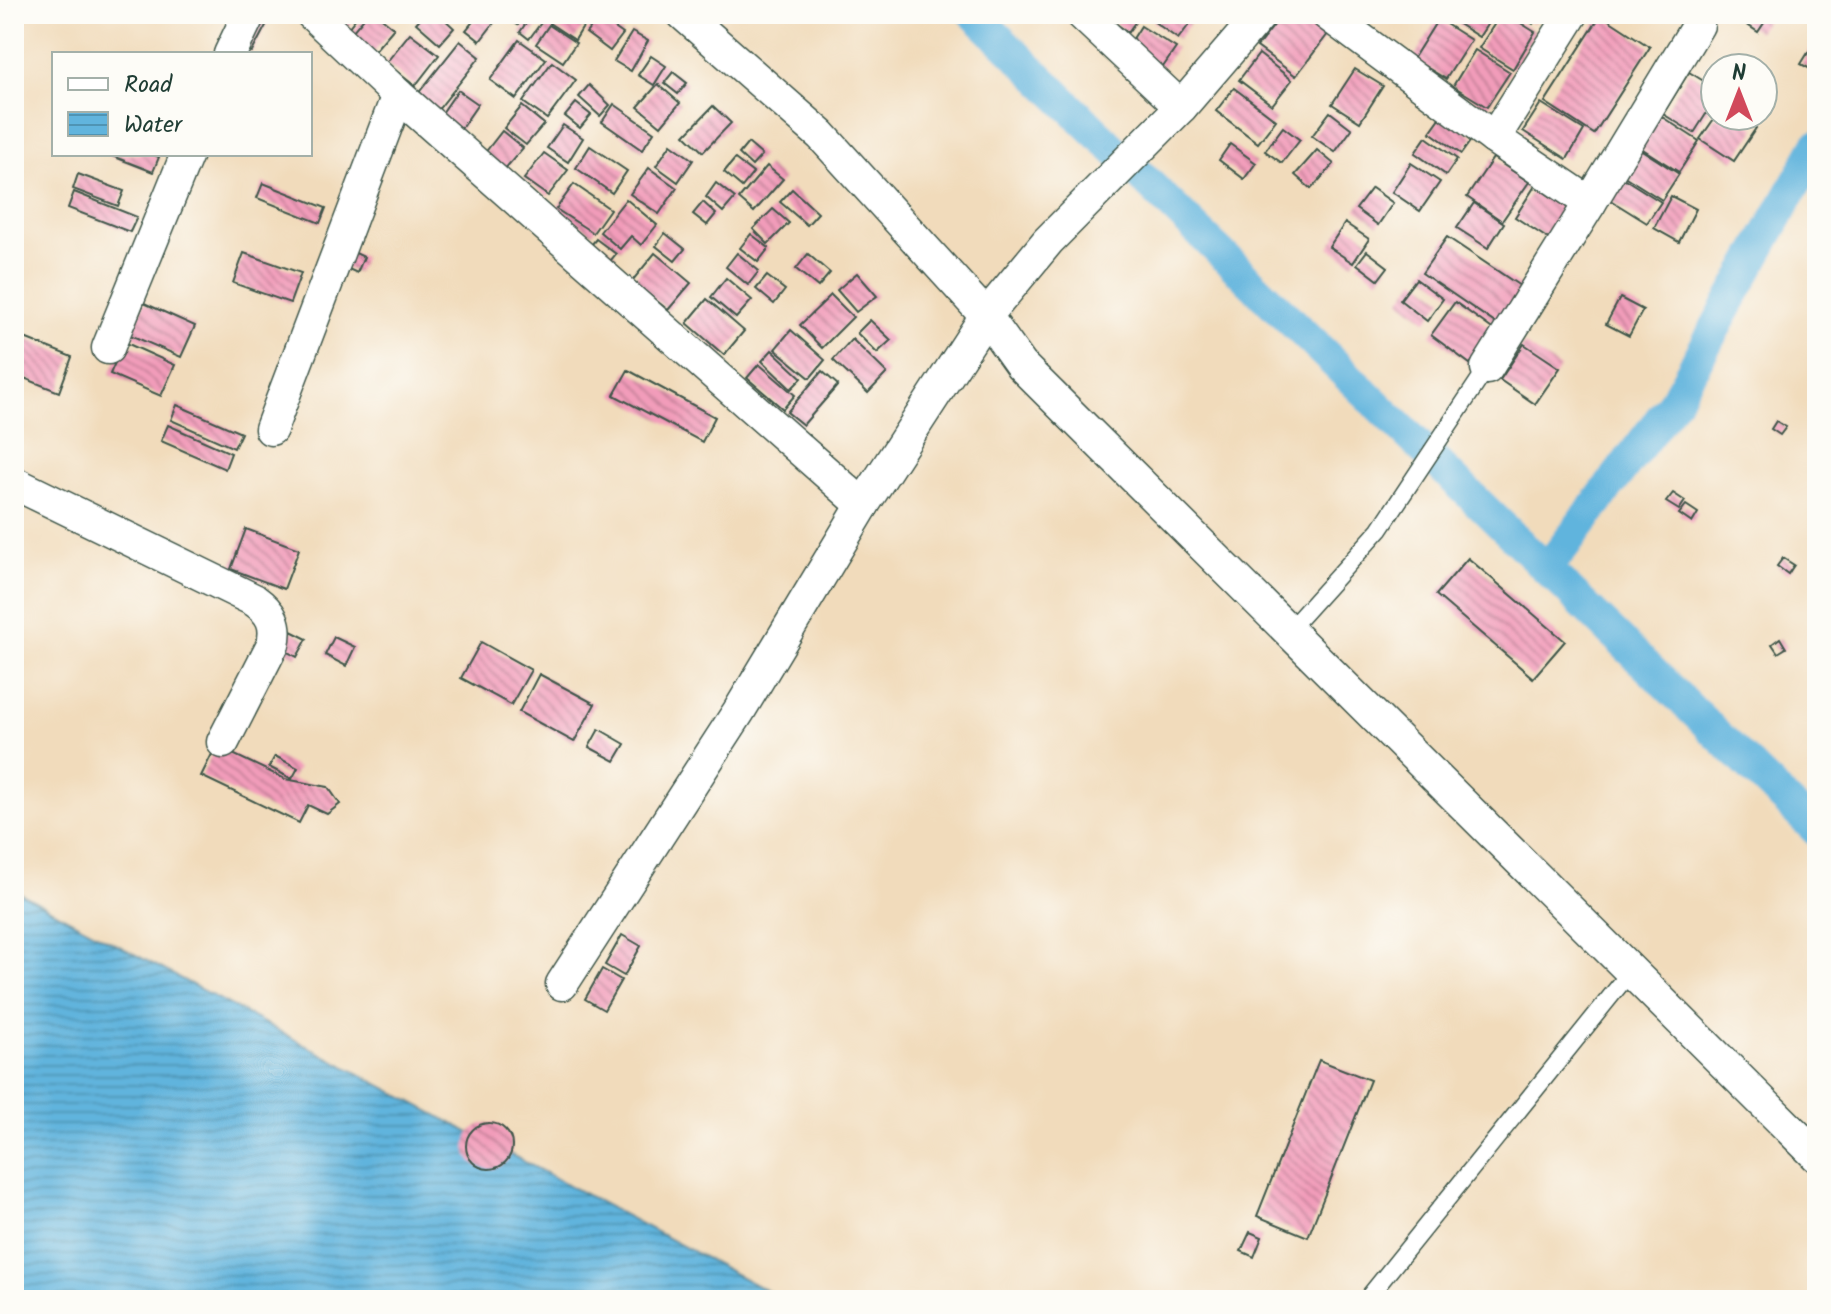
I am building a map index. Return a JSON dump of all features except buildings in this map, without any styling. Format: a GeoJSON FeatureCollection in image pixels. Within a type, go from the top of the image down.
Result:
{"type":"FeatureCollection","features":[{"type":"Feature","properties":{"kind":"street"},"geometry":{"type":"LineString","coordinates":[[231,52],[249,14]]}},
{"type":"Feature","properties":{"kind":"street"},"geometry":{"type":"LineString","coordinates":[[312,14],[398,95],[863,505]]}},
{"type":"Feature","properties":{"kind":"street"},"geometry":{"type":"LineString","coordinates":[[683,14],[821,135],[986,316],[1021,365],[1817,1156]]}},
{"type":"Feature","properties":{"kind":"street"},"geometry":{"type":"LineString","coordinates":[[1082,14],[1181,107]]}},
{"type":"Feature","properties":{"kind":"street"},"geometry":{"type":"LineString","coordinates":[[562,984],[739,711],[863,505],[986,316],[1048,241],[1181,107],[1261,14]]}},
{"type":"Feature","properties":{"kind":"street"},"geometry":{"type":"LineString","coordinates":[[1327,14],[1494,138],[1590,203]]}},
{"type":"Feature","properties":{"kind":"street"},"geometry":{"type":"LineString","coordinates":[[1494,138],[1572,14]]}},
{"type":"Feature","properties":{"kind":"street"},"geometry":{"type":"LineString","coordinates":[[1487,368],[1590,203],[1695,18]]}},
{"type":"Feature","properties":{"kind":"street"},"geometry":{"type":"LineString","coordinates":[[271,429],[398,95]]}},
{"type":"Feature","properties":{"kind":"street"},"geometry":{"type":"LineString","coordinates":[[108,348],[186,156]]}},
{"type":"Feature","properties":{"kind":"street"},"geometry":{"type":"LineString","coordinates":[[14,483],[254,600],[269,611],[276,634],[273,644],[223,742]]}},
{"type":"Feature","properties":{"kind":"lane"},"geometry":{"type":"LineString","coordinates":[[1289,630],[1380,529],[1487,368]]}},
{"type":"Feature","properties":{"kind":"lane"},"geometry":{"type":"LineString","coordinates":[[1366,1300],[1631,971]]}},
{"type":"Feature","properties":{"kind":"water"},"geometry":{"type":"Polygon","coordinates":[[[14,890],[784,1300],[14,1300],[14,890]]]}},
{"type":"Feature","properties":{"kind":"waterway"},"geometry":{"type":"LineString","coordinates":[[974,14],[1817,831]]}},
{"type":"Feature","properties":{"kind":"waterway"},"geometry":{"type":"LineString","coordinates":[[1547,569],[1676,398],[1817,146]]}}]}
